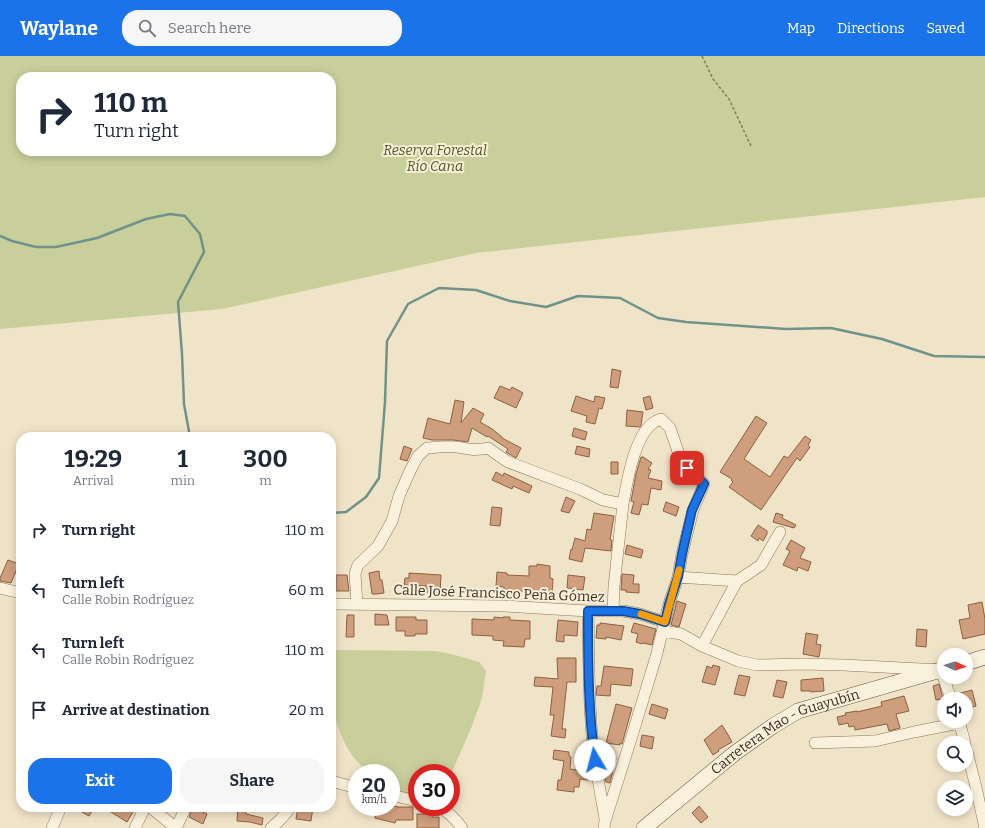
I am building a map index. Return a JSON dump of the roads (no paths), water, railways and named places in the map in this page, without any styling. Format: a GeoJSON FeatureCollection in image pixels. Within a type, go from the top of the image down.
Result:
{"type":"FeatureCollection","features":[{"type":"Feature","properties":{"kind":"main road"},"geometry":{"type":"LineString","coordinates":[[973,661],[985,657]]}},
{"type":"Feature","properties":{"kind":"main road","name":"Carretera Mao - Guayubín"},"geometry":{"type":"LineString","coordinates":[[644,828],[735,753],[773,726],[798,711],[937,670]]}},
{"type":"Feature","properties":{"kind":"street"},"geometry":{"type":"LineString","coordinates":[[605,824],[678,577],[692,510],[704,484],[681,460],[670,428],[661,419],[652,424],[642,436],[632,459],[623,504],[614,586],[613,611]]}},
{"type":"Feature","properties":{"kind":"street"},"geometry":{"type":"LineString","coordinates":[[357,604],[355,574],[358,565],[378,546],[392,521],[399,496],[410,471],[418,456],[427,448],[446,447],[480,450],[488,448],[508,462],[580,489],[603,500],[623,504]]}},
{"type":"Feature","properties":{"kind":"street"},"geometry":{"type":"LineString","coordinates":[[702,646],[737,581],[762,566],[780,532]]}},
{"type":"Feature","properties":{"kind":"street"},"geometry":{"type":"LineString","coordinates":[[678,577],[737,581]]}},
{"type":"Feature","properties":{"kind":"street"},"geometry":{"type":"LineString","coordinates":[[0,588],[16,592]]}},
{"type":"Feature","properties":{"kind":"street","name":"Calle José Francisco Peña Gómez"},"geometry":{"type":"LineString","coordinates":[[336,604],[504,606],[588,611],[623,611],[640,614],[702,646],[738,661],[757,665],[843,665],[937,669]]}},
{"type":"Feature","properties":{"kind":"street"},"geometry":{"type":"LineString","coordinates":[[588,611],[591,722],[593,747],[605,824]]}},
{"type":"Feature","properties":{"kind":"street"},"geometry":{"type":"LineString","coordinates":[[815,743],[875,741],[937,727]]}},
{"type":"Feature","properties":{"kind":"street"},"geometry":{"type":"LineString","coordinates":[[972,772],[985,828]]}},
{"type":"Feature","properties":{"kind":"street"},"geometry":{"type":"LineString","coordinates":[[336,783],[348,786]]}},
{"type":"Feature","properties":{"kind":"street"},"geometry":{"type":"LineString","coordinates":[[975,783],[985,790]]}},
{"type":"Feature","properties":{"kind":"street"},"geometry":{"type":"LineString","coordinates":[[52,828],[59,812]]}},
{"type":"Feature","properties":{"kind":"street"},"geometry":{"type":"LineString","coordinates":[[135,828],[143,812]]}},
{"type":"Feature","properties":{"kind":"street"},"geometry":{"type":"LineString","coordinates":[[156,812],[176,828],[184,812]]}},
{"type":"Feature","properties":{"kind":"street"},"geometry":{"type":"LineString","coordinates":[[271,828],[287,812]]}},
{"type":"Feature","properties":{"kind":"street"},"geometry":{"type":"LineString","coordinates":[[452,816],[462,828]]}},
{"type":"Feature","properties":{"kind":"waterway"},"geometry":{"type":"LineString","coordinates":[[0,236],[12,241],[36,247],[56,247],[97,238],[146,219],[170,214],[185,216],[200,234],[204,252],[178,302],[184,404],[189,432]]}},
{"type":"Feature","properties":{"kind":"waterway"},"geometry":{"type":"LineString","coordinates":[[336,513],[346,512],[366,497],[379,478],[385,402],[387,341],[408,304],[439,288],[476,290],[510,301],[546,307],[578,296],[620,298],[658,318],[686,322],[786,329],[831,328],[882,339],[934,356],[985,357]]}},
{"type":"Feature","properties":{"kind":"park label","name":"Reserva Forestal Río Cana"},"geometry":{"type":"Point","coordinates":[435,158]}}]}
